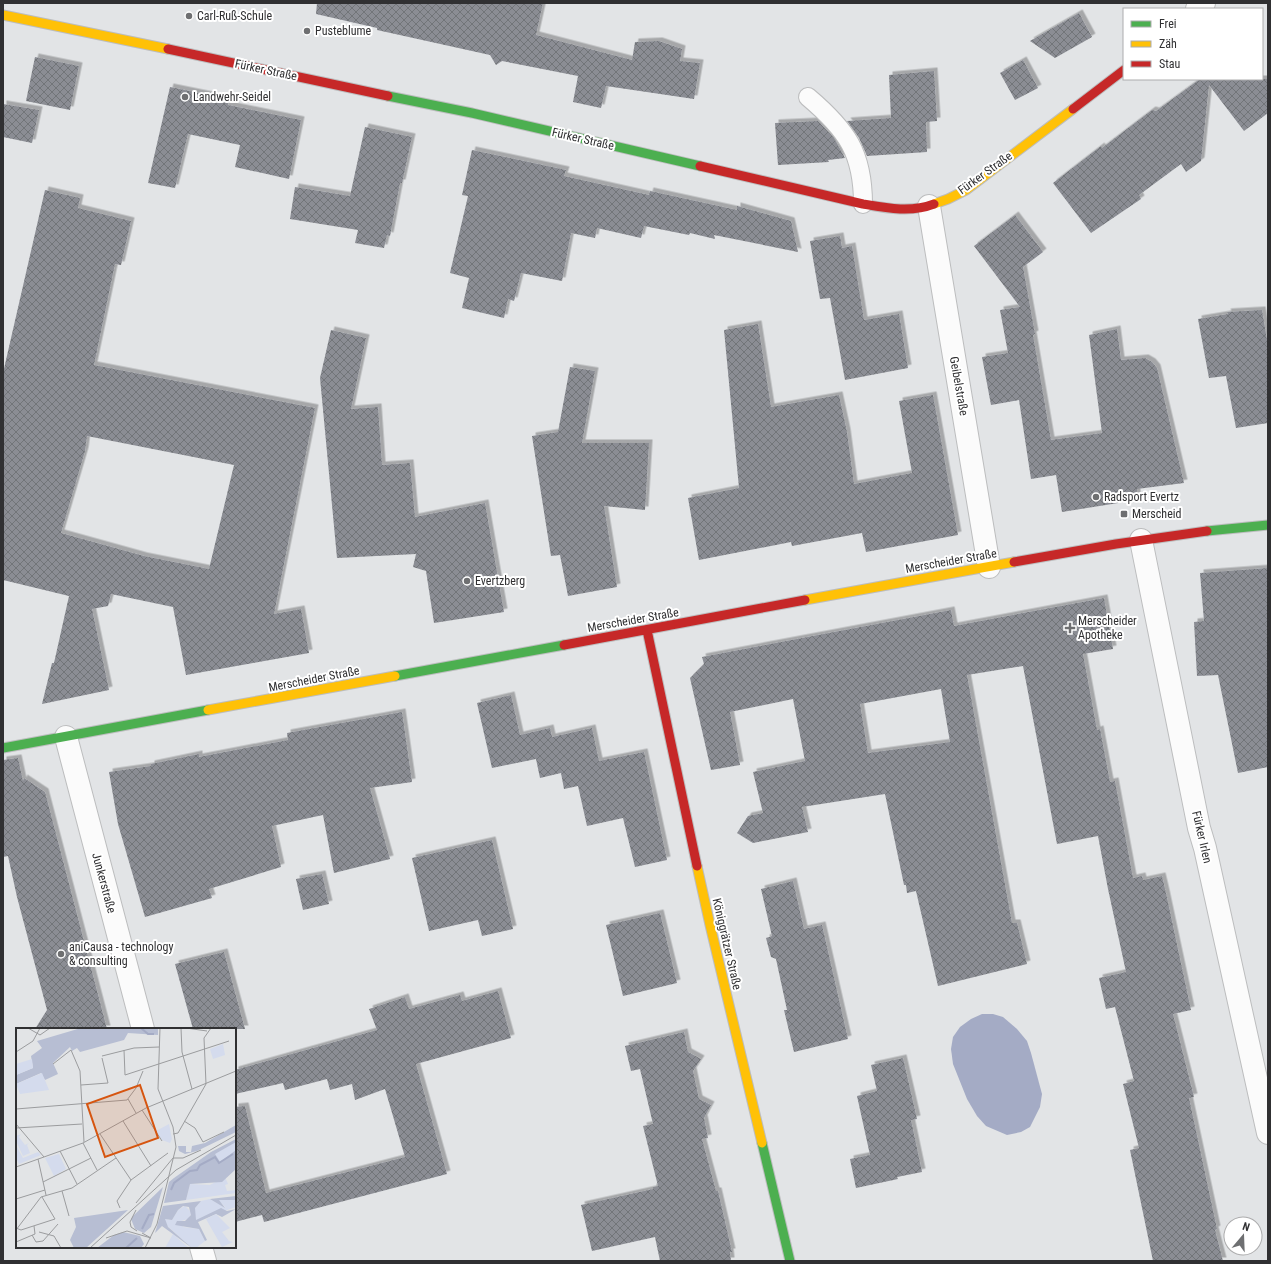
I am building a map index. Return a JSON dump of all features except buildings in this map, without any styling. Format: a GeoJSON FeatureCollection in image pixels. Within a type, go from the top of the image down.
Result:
{"type":"FeatureCollection","features":[{"type":"Feature","properties":{"kind":"street","name":"Fürker Straße"},"geometry":{"type":"LineString","coordinates":[[3,14],[472,113],[863,204],[888,208],[929,206],[966,190],[1123,71]]}},
{"type":"Feature","properties":{"kind":"street","name":"Geibelstraße"},"geometry":{"type":"LineString","coordinates":[[929,206],[989,566]]}},
{"type":"Feature","properties":{"kind":"street","name":"Merscheider Straße"},"geometry":{"type":"LineString","coordinates":[[3,748],[989,566],[1140,540],[1268,525]]}},
{"type":"Feature","properties":{"kind":"street","name":"Fürker Irlen"},"geometry":{"type":"LineString","coordinates":[[1140,540],[1199,828],[1208,862],[1268,1133]]}},
{"type":"Feature","properties":{"kind":"street","name":"Königgrätzer Straße"},"geometry":{"type":"LineString","coordinates":[[647,630],[711,933],[790,1261]]}},
{"type":"Feature","properties":{"kind":"street","name":"Junkerstraße"},"geometry":{"type":"LineString","coordinates":[[66,737],[143,1028]]}},
{"type":"Feature","properties":{"kind":"street"},"geometry":{"type":"LineString","coordinates":[[201,1248],[205,1261]]}},
{"type":"Feature","properties":{"kind":"lane"},"geometry":{"type":"LineString","coordinates":[[808,97],[828,114],[849,140],[859,165],[863,187],[863,204]]}},
{"type":"Feature","properties":{"kind":"water"},"geometry":{"type":"Polygon","coordinates":[[[982,1014],[993,1014],[1003,1017],[1017,1029],[1027,1041],[1031,1053],[1042,1094],[1040,1107],[1030,1127],[1021,1132],[1007,1135],[986,1126],[977,1116],[967,1099],[953,1064],[951,1049],[953,1037],[960,1027],[971,1019],[982,1014]]]}},
{"type":"Feature","properties":{"kind":"traffic: fast"},"geometry":{"type":"LineString","coordinates":[[388,96],[472,113],[700,166]]}},
{"type":"Feature","properties":{"kind":"traffic: fast"},"geometry":{"type":"LineString","coordinates":[[1207,531],[1268,525]]}},
{"type":"Feature","properties":{"kind":"traffic: fast"},"geometry":{"type":"LineString","coordinates":[[395,676],[564,645]]}},
{"type":"Feature","properties":{"kind":"traffic: fast"},"geometry":{"type":"LineString","coordinates":[[3,748],[208,710]]}},
{"type":"Feature","properties":{"kind":"traffic: fast"},"geometry":{"type":"LineString","coordinates":[[762,1143],[790,1261]]}},
{"type":"Feature","properties":{"kind":"traffic: slow"},"geometry":{"type":"LineString","coordinates":[[3,15],[168,49]]}},
{"type":"Feature","properties":{"kind":"traffic: slow"},"geometry":{"type":"LineString","coordinates":[[934,204],[966,190],[1073,109]]}},
{"type":"Feature","properties":{"kind":"traffic: slow"},"geometry":{"type":"LineString","coordinates":[[805,600],[1014,562]]}},
{"type":"Feature","properties":{"kind":"traffic: slow"},"geometry":{"type":"LineString","coordinates":[[208,710],[395,676]]}},
{"type":"Feature","properties":{"kind":"traffic: slow"},"geometry":{"type":"LineString","coordinates":[[697,866],[762,1143]]}},
{"type":"Feature","properties":{"kind":"traffic: jam"},"geometry":{"type":"LineString","coordinates":[[168,49],[388,96]]}},
{"type":"Feature","properties":{"kind":"traffic: jam"},"geometry":{"type":"LineString","coordinates":[[1073,109],[1123,71]]}},
{"type":"Feature","properties":{"kind":"traffic: jam"},"geometry":{"type":"LineString","coordinates":[[700,166],[872,206],[907,209],[925,207],[934,204]]}},
{"type":"Feature","properties":{"kind":"traffic: jam"},"geometry":{"type":"LineString","coordinates":[[1014,562],[1116,544],[1207,531]]}},
{"type":"Feature","properties":{"kind":"traffic: jam"},"geometry":{"type":"LineString","coordinates":[[564,645],[805,600]]}},
{"type":"Feature","properties":{"kind":"traffic: jam"},"geometry":{"type":"LineString","coordinates":[[647,630],[697,866]]}},
{"type":"Feature","properties":{"kind":"place","name":"Carl-Ruß-Schule"},"geometry":{"type":"Point","coordinates":[189,16]}},
{"type":"Feature","properties":{"kind":"place","name":"Pusteblume"},"geometry":{"type":"Point","coordinates":[307,31]}},
{"type":"Feature","properties":{"kind":"place","name":"Landwehr-Seidel"},"geometry":{"type":"Point","coordinates":[185,97]}},
{"type":"Feature","properties":{"kind":"place","name":"Radsport Evertz"},"geometry":{"type":"Point","coordinates":[1096,497]}},
{"type":"Feature","properties":{"kind":"place","name":"Merscheid"},"geometry":{"type":"Point","coordinates":[1124,514]}},
{"type":"Feature","properties":{"kind":"place","name":"Evertzberg"},"geometry":{"type":"Point","coordinates":[467,581]}},
{"type":"Feature","properties":{"kind":"place","name":"Merscheider Apotheke"},"geometry":{"type":"Point","coordinates":[1070,628]}},
{"type":"Feature","properties":{"kind":"place","name":"aniCausa - technology & consulting"},"geometry":{"type":"Point","coordinates":[61,954]}}]}
